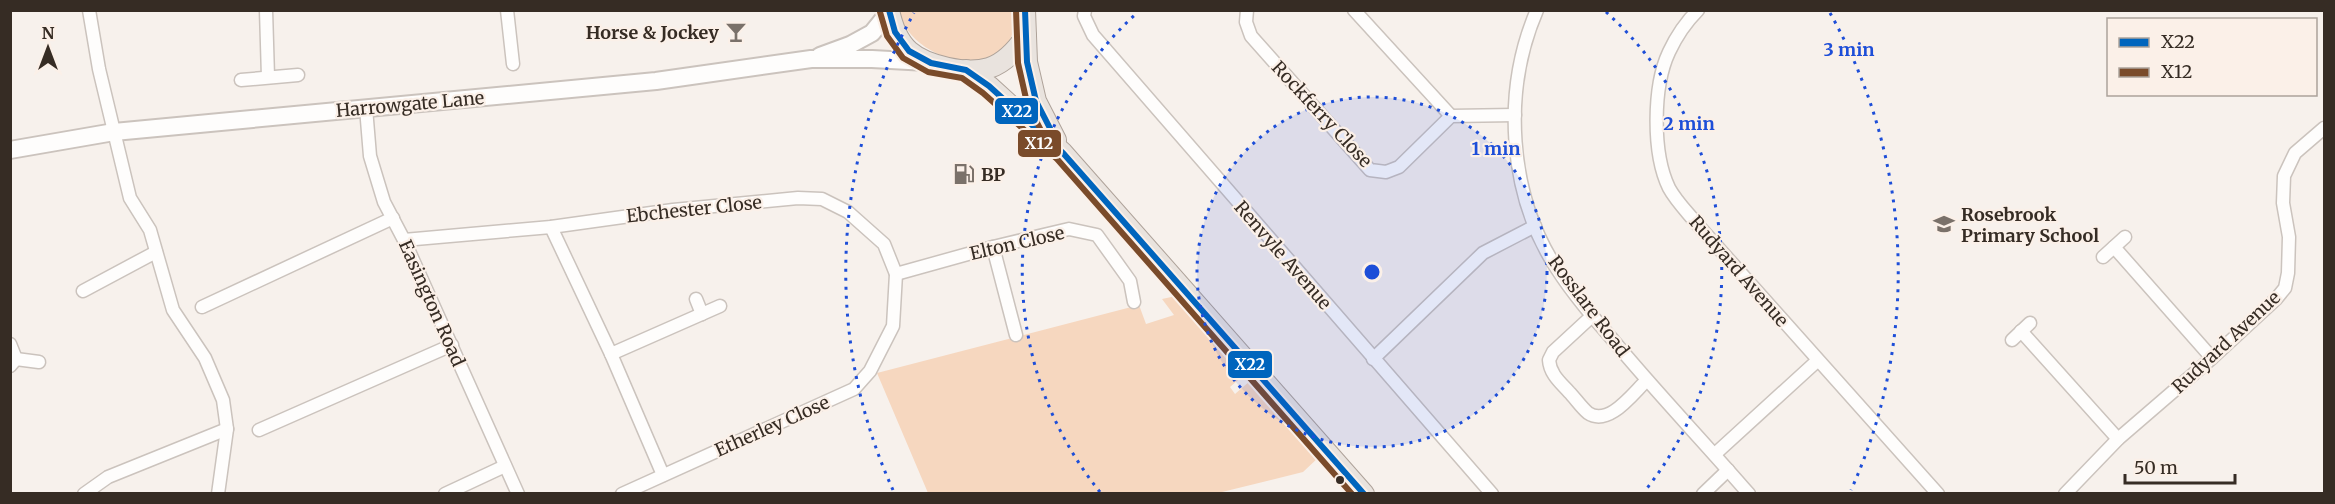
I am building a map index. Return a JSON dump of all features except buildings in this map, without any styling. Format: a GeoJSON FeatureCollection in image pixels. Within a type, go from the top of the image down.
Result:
{"type":"FeatureCollection","features":[{"type":"Feature","properties":{"kind":"main road"},"geometry":{"type":"LineString","coordinates":[[889,11],[895,32],[909,51],[931,63],[966,70],[989,68],[1014,54],[1027,18]]}},
{"type":"Feature","properties":{"kind":"main road"},"geometry":{"type":"LineString","coordinates":[[1027,18],[1027,62],[1036,101],[1063,153]]}},
{"type":"Feature","properties":{"kind":"main road"},"geometry":{"type":"LineString","coordinates":[[966,70],[989,86],[1063,153],[1364,494]]}},
{"type":"Feature","properties":{"kind":"street"},"geometry":{"type":"LineString","coordinates":[[89,10],[99,69],[130,198],[150,230],[172,310],[205,358],[223,400],[227,429],[218,494]]}},
{"type":"Feature","properties":{"kind":"street"},"geometry":{"type":"LineString","coordinates":[[266,10],[268,77]]}},
{"type":"Feature","properties":{"kind":"street"},"geometry":{"type":"LineString","coordinates":[[507,10],[513,64]]}},
{"type":"Feature","properties":{"kind":"street","name":"Renvyle Avenue"},"geometry":{"type":"LineString","coordinates":[[1085,10],[1084,15],[1093,36],[1492,494]]}},
{"type":"Feature","properties":{"kind":"street","name":"Rockferry Close"},"geometry":{"type":"LineString","coordinates":[[1247,10],[1246,22],[1251,36],[1370,170],[1386,172],[1399,167],[1451,116]]}},
{"type":"Feature","properties":{"kind":"street"},"geometry":{"type":"LineString","coordinates":[[1354,10],[1451,116],[1515,116]]}},
{"type":"Feature","properties":{"kind":"street","name":"Rosslare Road"},"geometry":{"type":"LineString","coordinates":[[1537,10],[1528,30],[1520,59],[1515,116],[1515,151],[1535,226],[1556,267],[1592,316],[1646,381],[1715,454],[1749,494]]}},
{"type":"Feature","properties":{"kind":"street","name":"Rudyard Avenue"},"geometry":{"type":"LineString","coordinates":[[1698,10],[1688,21],[1668,53],[1660,85],[1657,134],[1662,165],[1670,188],[1697,224],[1938,494]]}},
{"type":"Feature","properties":{"kind":"street","name":"Harrowgate Lane"},"geometry":{"type":"LineString","coordinates":[[811,59],[850,45],[872,33],[889,11]]}},
{"type":"Feature","properties":{"kind":"street","name":"Harrowgate Lane"},"geometry":{"type":"LineString","coordinates":[[10,150],[114,132],[656,81],[811,59],[872,59],[931,63]]}},
{"type":"Feature","properties":{"kind":"street"},"geometry":{"type":"LineString","coordinates":[[240,80],[298,75]]}},
{"type":"Feature","properties":{"kind":"street","name":"Easington Road"},"geometry":{"type":"LineString","coordinates":[[366,108],[370,156],[384,202],[404,240],[518,494]]}},
{"type":"Feature","properties":{"kind":"street","name":"Rudyard Avenue"},"geometry":{"type":"LineString","coordinates":[[2065,494],[2118,439],[2212,358],[2285,288],[2288,273],[2289,237],[2283,203],[2284,176],[2295,153],[2325,128]]}},
{"type":"Feature","properties":{"kind":"street","name":"Ebchester Close"},"geometry":{"type":"LineString","coordinates":[[404,240],[551,227],[673,210],[798,198],[822,199],[848,212],[884,244],[896,274],[893,326]]}},
{"type":"Feature","properties":{"kind":"street"},"geometry":{"type":"LineString","coordinates":[[202,307],[393,218]]}},
{"type":"Feature","properties":{"kind":"street"},"geometry":{"type":"LineString","coordinates":[[1373,359],[1483,254],[1535,226]]}},
{"type":"Feature","properties":{"kind":"street"},"geometry":{"type":"LineString","coordinates":[[551,227],[611,354],[663,475]]}},
{"type":"Feature","properties":{"kind":"street","name":"Elton Close"},"geometry":{"type":"LineString","coordinates":[[896,274],[1069,229],[1097,235],[1130,280],[1134,303]]}},
{"type":"Feature","properties":{"kind":"street"},"geometry":{"type":"LineString","coordinates":[[2103,257],[2125,237]]}},
{"type":"Feature","properties":{"kind":"street"},"geometry":{"type":"LineString","coordinates":[[993,247],[1016,335]]}},
{"type":"Feature","properties":{"kind":"street"},"geometry":{"type":"LineString","coordinates":[[2114,247],[2212,358]]}},
{"type":"Feature","properties":{"kind":"street"},"geometry":{"type":"LineString","coordinates":[[83,291],[156,252]]}},
{"type":"Feature","properties":{"kind":"street"},"geometry":{"type":"LineString","coordinates":[[696,299],[702,314]]}},
{"type":"Feature","properties":{"kind":"street"},"geometry":{"type":"LineString","coordinates":[[611,354],[720,306]]}},
{"type":"Feature","properties":{"kind":"street"},"geometry":{"type":"LineString","coordinates":[[1592,316],[1553,352],[1549,360],[1553,374],[1587,412],[1595,416],[1613,412],[1646,381]]}},
{"type":"Feature","properties":{"kind":"street","name":"Etherley Close"},"geometry":{"type":"LineString","coordinates":[[622,494],[854,389],[870,370],[893,326]]}},
{"type":"Feature","properties":{"kind":"street"},"geometry":{"type":"LineString","coordinates":[[2012,340],[2025,327],[2118,439]]}},
{"type":"Feature","properties":{"kind":"street"},"geometry":{"type":"LineString","coordinates":[[10,344],[13,362],[39,362]]}},
{"type":"Feature","properties":{"kind":"street"},"geometry":{"type":"LineString","coordinates":[[259,430],[452,345]]}},
{"type":"Feature","properties":{"kind":"street"},"geometry":{"type":"LineString","coordinates":[[1715,454],[1817,361]]}},
{"type":"Feature","properties":{"kind":"street"},"geometry":{"type":"LineString","coordinates":[[84,494],[108,477],[227,429]]}},
{"type":"Feature","properties":{"kind":"street"},"geometry":{"type":"LineString","coordinates":[[445,494],[505,466]]}},
{"type":"Feature","properties":{"kind":"street"},"geometry":{"type":"LineString","coordinates":[[1702,494],[1728,470]]}},
{"type":"Feature","properties":{"kind":"shaded area"},"geometry":{"type":"Polygon","coordinates":[[[900,10],[1013,11],[1012,36],[1001,52],[984,60],[963,61],[941,55],[922,44],[907,29],[900,10]]]}},
{"type":"Feature","properties":{"kind":"shaded area"},"geometry":{"type":"Polygon","coordinates":[[[1176,296],[1244,375],[1230,387],[1235,394],[1251,380],[1319,457],[1303,472],[1218,493],[928,493],[877,373],[1139,305],[1146,324],[1174,315],[1162,299],[1176,296]]]}},
{"type":"Feature","properties":{"kind":"transit line","name":"X22"},"geometry":{"type":"LineString","coordinates":[[889,10],[895,32],[909,51],[931,63],[966,70],[989,86],[1063,153],[1364,494]]}},
{"type":"Feature","properties":{"kind":"transit line","name":"X12"},"geometry":{"type":"LineString","coordinates":[[1016,10],[1018,63],[1027,103],[1049,146]]}},
{"type":"Feature","properties":{"kind":"transit line","name":"X22"},"geometry":{"type":"LineString","coordinates":[[1025,10],[1027,62],[1036,101],[1057,142]]}},
{"type":"Feature","properties":{"kind":"transit line","name":"X12"},"geometry":{"type":"LineString","coordinates":[[880,12],[887,36],[903,58],[928,72],[962,78],[983,93],[1057,159],[1352,494]]}},
{"type":"Feature","properties":{"kind":"place","name":"Horse & Jockey"},"geometry":{"type":"Point","coordinates":[736,32]}},
{"type":"Feature","properties":{"kind":"place","name":"BP"},"geometry":{"type":"Point","coordinates":[964,174]}},
{"type":"Feature","properties":{"kind":"place","name":"Rosebrook Primary School"},"geometry":{"type":"Point","coordinates":[1944,224]}}]}
